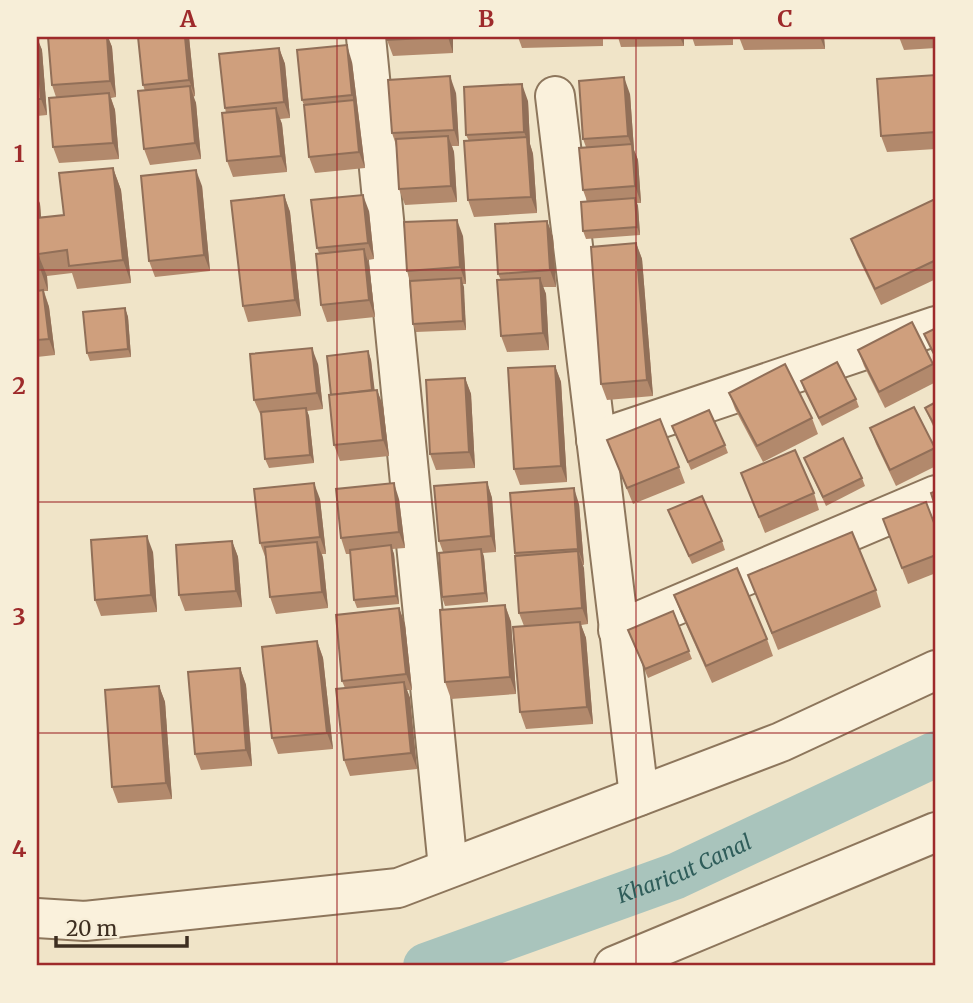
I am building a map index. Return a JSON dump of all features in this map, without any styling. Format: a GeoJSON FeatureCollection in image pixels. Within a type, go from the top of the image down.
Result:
{"type":"FeatureCollection","features":[{"type":"Feature","properties":{"kind":"street"},"geometry":{"type":"LineString","coordinates":[[366,37],[448,868]]}},
{"type":"Feature","properties":{"kind":"street"},"geometry":{"type":"LineString","coordinates":[[555,96],[639,796]]}},
{"type":"Feature","properties":{"kind":"street"},"geometry":{"type":"LineString","coordinates":[[596,440],[936,326]]}},
{"type":"Feature","properties":{"kind":"street"},"geometry":{"type":"LineString","coordinates":[[618,630],[936,495]]}},
{"type":"Feature","properties":{"kind":"street"},"geometry":{"type":"LineString","coordinates":[[37,918],[85,920],[398,888],[781,742],[936,670]]}},
{"type":"Feature","properties":{"kind":"street"},"geometry":{"type":"LineString","coordinates":[[614,966],[936,832]]}},
{"type":"Feature","properties":{"kind":"building"},"geometry":{"type":"Polygon","coordinates":[[[48,37],[107,37],[110,81],[52,85],[48,37]]]}},
{"type":"Feature","properties":{"kind":"building"},"geometry":{"type":"Polygon","coordinates":[[[138,37],[185,37],[189,80],[143,85],[138,37]]]}},
{"type":"Feature","properties":{"kind":"building"},"geometry":{"type":"Polygon","coordinates":[[[387,37],[444,37],[387,40],[387,37]]]}},
{"type":"Feature","properties":{"kind":"building"},"geometry":{"type":"Polygon","coordinates":[[[37,39],[41,99],[37,99],[37,39]]]}},
{"type":"Feature","properties":{"kind":"building"},"geometry":{"type":"Polygon","coordinates":[[[347,45],[352,95],[302,100],[297,50],[347,45]]]}},
{"type":"Feature","properties":{"kind":"building"},"geometry":{"type":"Polygon","coordinates":[[[279,48],[284,102],[225,108],[219,54],[279,48]]]}},
{"type":"Feature","properties":{"kind":"building"},"geometry":{"type":"Polygon","coordinates":[[[936,75],[936,132],[881,136],[877,79],[936,75]]]}},
{"type":"Feature","properties":{"kind":"building"},"geometry":{"type":"Polygon","coordinates":[[[450,76],[454,130],[392,133],[388,80],[450,76]]]}},
{"type":"Feature","properties":{"kind":"building"},"geometry":{"type":"Polygon","coordinates":[[[624,77],[628,136],[583,139],[579,81],[624,77]]]}},
{"type":"Feature","properties":{"kind":"building"},"geometry":{"type":"Polygon","coordinates":[[[522,84],[524,132],[466,135],[464,87],[522,84]]]}},
{"type":"Feature","properties":{"kind":"building"},"geometry":{"type":"Polygon","coordinates":[[[190,86],[195,143],[144,149],[138,91],[190,86]]]}},
{"type":"Feature","properties":{"kind":"building"},"geometry":{"type":"Polygon","coordinates":[[[109,93],[113,143],[53,147],[49,98],[109,93]]]}},
{"type":"Feature","properties":{"kind":"building"},"geometry":{"type":"Polygon","coordinates":[[[354,100],[359,152],[309,157],[304,105],[354,100]]]}},
{"type":"Feature","properties":{"kind":"building"},"geometry":{"type":"Polygon","coordinates":[[[276,108],[281,156],[227,161],[222,113],[276,108]]]}},
{"type":"Feature","properties":{"kind":"building"},"geometry":{"type":"Polygon","coordinates":[[[448,136],[451,186],[399,189],[396,139],[448,136]]]}},
{"type":"Feature","properties":{"kind":"building"},"geometry":{"type":"Polygon","coordinates":[[[527,137],[531,197],[468,200],[464,141],[527,137]]]}},
{"type":"Feature","properties":{"kind":"building"},"geometry":{"type":"Polygon","coordinates":[[[632,144],[635,186],[583,190],[579,148],[632,144]]]}},
{"type":"Feature","properties":{"kind":"building"},"geometry":{"type":"Polygon","coordinates":[[[113,168],[123,260],[69,266],[67,250],[38,254],[40,268],[37,269],[37,218],[64,215],[59,173],[113,168]]]}},
{"type":"Feature","properties":{"kind":"building"},"geometry":{"type":"Polygon","coordinates":[[[196,170],[204,255],[149,261],[141,176],[196,170]]]}},
{"type":"Feature","properties":{"kind":"building"},"geometry":{"type":"Polygon","coordinates":[[[284,195],[295,300],[243,306],[231,201],[284,195]]]}},
{"type":"Feature","properties":{"kind":"building"},"geometry":{"type":"Polygon","coordinates":[[[363,195],[368,243],[317,248],[311,200],[363,195]]]}},
{"type":"Feature","properties":{"kind":"building"},"geometry":{"type":"Polygon","coordinates":[[[635,198],[637,227],[583,231],[581,202],[635,198]]]}},
{"type":"Feature","properties":{"kind":"building"},"geometry":{"type":"Polygon","coordinates":[[[935,199],[936,260],[875,289],[851,239],[935,199]]]}},
{"type":"Feature","properties":{"kind":"building"},"geometry":{"type":"Polygon","coordinates":[[[457,220],[460,267],[407,271],[404,222],[457,220]]]}},
{"type":"Feature","properties":{"kind":"building"},"geometry":{"type":"Polygon","coordinates":[[[547,221],[550,270],[498,274],[495,224],[547,221]]]}},
{"type":"Feature","properties":{"kind":"building"},"geometry":{"type":"Polygon","coordinates":[[[636,243],[647,380],[601,384],[591,247],[636,243]]]}},
{"type":"Feature","properties":{"kind":"building"},"geometry":{"type":"Polygon","coordinates":[[[364,249],[369,300],[321,305],[316,254],[364,249]]]}},
{"type":"Feature","properties":{"kind":"building"},"geometry":{"type":"Polygon","coordinates":[[[461,278],[463,321],[413,324],[410,281],[461,278]]]}},
{"type":"Feature","properties":{"kind":"building"},"geometry":{"type":"Polygon","coordinates":[[[540,278],[543,333],[501,336],[497,280],[540,278]]]}},
{"type":"Feature","properties":{"kind":"building"},"geometry":{"type":"Polygon","coordinates":[[[43,290],[49,339],[37,340],[37,291],[43,290]]]}},
{"type":"Feature","properties":{"kind":"building"},"geometry":{"type":"Polygon","coordinates":[[[125,308],[128,349],[87,353],[83,312],[125,308]]]}},
{"type":"Feature","properties":{"kind":"building"},"geometry":{"type":"Polygon","coordinates":[[[912,322],[933,364],[879,392],[858,350],[912,322]]]}},
{"type":"Feature","properties":{"kind":"building"},"geometry":{"type":"Polygon","coordinates":[[[936,328],[936,358],[924,334],[936,328]]]}},
{"type":"Feature","properties":{"kind":"building"},"geometry":{"type":"Polygon","coordinates":[[[312,348],[317,393],[254,400],[250,354],[312,348]]]}},
{"type":"Feature","properties":{"kind":"building"},"geometry":{"type":"Polygon","coordinates":[[[368,351],[372,390],[331,395],[327,356],[368,351]]]}},
{"type":"Feature","properties":{"kind":"building"},"geometry":{"type":"Polygon","coordinates":[[[837,362],[856,399],[819,418],[801,381],[837,362]]]}},
{"type":"Feature","properties":{"kind":"building"},"geometry":{"type":"Polygon","coordinates":[[[785,364],[812,418],[757,446],[729,393],[785,364]]]}},
{"type":"Feature","properties":{"kind":"building"},"geometry":{"type":"Polygon","coordinates":[[[555,366],[561,466],[514,469],[508,368],[555,366]]]}},
{"type":"Feature","properties":{"kind":"building"},"geometry":{"type":"Polygon","coordinates":[[[465,378],[469,452],[430,454],[426,380],[465,378]]]}},
{"type":"Feature","properties":{"kind":"building"},"geometry":{"type":"Polygon","coordinates":[[[377,390],[383,440],[334,445],[329,395],[377,390]]]}},
{"type":"Feature","properties":{"kind":"building"},"geometry":{"type":"Polygon","coordinates":[[[936,402],[936,428],[925,408],[936,402]]]}},
{"type":"Feature","properties":{"kind":"building"},"geometry":{"type":"Polygon","coordinates":[[[914,407],[935,448],[890,470],[870,428],[914,407]]]}},
{"type":"Feature","properties":{"kind":"building"},"geometry":{"type":"Polygon","coordinates":[[[306,408],[310,455],[265,459],[261,412],[306,408]]]}},
{"type":"Feature","properties":{"kind":"building"},"geometry":{"type":"Polygon","coordinates":[[[709,410],[725,445],[688,462],[672,426],[709,410]]]}},
{"type":"Feature","properties":{"kind":"building"},"geometry":{"type":"Polygon","coordinates":[[[660,419],[679,467],[627,488],[607,440],[660,419]]]}},
{"type":"Feature","properties":{"kind":"building"},"geometry":{"type":"Polygon","coordinates":[[[843,438],[862,478],[823,497],[804,458],[843,438]]]}},
{"type":"Feature","properties":{"kind":"building"},"geometry":{"type":"Polygon","coordinates":[[[795,450],[814,493],[759,517],[741,473],[795,450]]]}},
{"type":"Feature","properties":{"kind":"building"},"geometry":{"type":"Polygon","coordinates":[[[487,482],[491,536],[439,541],[434,486],[487,482]]]}},
{"type":"Feature","properties":{"kind":"building"},"geometry":{"type":"Polygon","coordinates":[[[314,483],[320,537],[260,543],[254,489],[314,483]]]}},
{"type":"Feature","properties":{"kind":"building"},"geometry":{"type":"Polygon","coordinates":[[[394,483],[399,532],[341,538],[336,489],[394,483]]]}},
{"type":"Feature","properties":{"kind":"building"},"geometry":{"type":"Polygon","coordinates":[[[574,488],[578,549],[515,553],[510,493],[574,488]]]}},
{"type":"Feature","properties":{"kind":"building"},"geometry":{"type":"Polygon","coordinates":[[[936,491],[936,509],[931,493],[936,491]]]}},
{"type":"Feature","properties":{"kind":"building"},"geometry":{"type":"Polygon","coordinates":[[[702,496],[722,541],[689,556],[668,510],[702,496]]]}},
{"type":"Feature","properties":{"kind":"building"},"geometry":{"type":"Polygon","coordinates":[[[926,502],[936,528],[936,555],[902,568],[883,519],[926,502]]]}},
{"type":"Feature","properties":{"kind":"building"},"geometry":{"type":"Polygon","coordinates":[[[852,532],[876,590],[772,633],[748,575],[852,532]]]}},
{"type":"Feature","properties":{"kind":"building"},"geometry":{"type":"Polygon","coordinates":[[[147,536],[151,595],[95,600],[91,540],[147,536]]]}},
{"type":"Feature","properties":{"kind":"building"},"geometry":{"type":"Polygon","coordinates":[[[232,541],[236,591],[179,595],[176,545],[232,541]]]}},
{"type":"Feature","properties":{"kind":"building"},"geometry":{"type":"Polygon","coordinates":[[[317,542],[322,592],[270,597],[265,547],[317,542]]]}},
{"type":"Feature","properties":{"kind":"building"},"geometry":{"type":"Polygon","coordinates":[[[391,545],[396,596],[354,600],[350,550],[391,545]]]}},
{"type":"Feature","properties":{"kind":"building"},"geometry":{"type":"Polygon","coordinates":[[[481,549],[485,593],[442,597],[439,553],[481,549]]]}},
{"type":"Feature","properties":{"kind":"building"},"geometry":{"type":"Polygon","coordinates":[[[578,551],[582,608],[519,613],[515,556],[578,551]]]}},
{"type":"Feature","properties":{"kind":"building"},"geometry":{"type":"Polygon","coordinates":[[[737,568],[767,639],[706,666],[674,595],[737,568]]]}},
{"type":"Feature","properties":{"kind":"building"},"geometry":{"type":"Polygon","coordinates":[[[505,605],[510,677],[445,682],[440,610],[505,605]]]}},
{"type":"Feature","properties":{"kind":"building"},"geometry":{"type":"Polygon","coordinates":[[[399,608],[406,674],[342,681],[336,615],[399,608]]]}},
{"type":"Feature","properties":{"kind":"building"},"geometry":{"type":"Polygon","coordinates":[[[673,611],[689,651],[645,669],[628,630],[673,611]]]}},
{"type":"Feature","properties":{"kind":"building"},"geometry":{"type":"Polygon","coordinates":[[[580,622],[587,707],[520,712],[513,627],[580,622]]]}},
{"type":"Feature","properties":{"kind":"building"},"geometry":{"type":"Polygon","coordinates":[[[317,641],[327,733],[272,738],[262,647],[317,641]]]}},
{"type":"Feature","properties":{"kind":"building"},"geometry":{"type":"Polygon","coordinates":[[[240,668],[246,750],[195,754],[188,672],[240,668]]]}},
{"type":"Feature","properties":{"kind":"building"},"geometry":{"type":"Polygon","coordinates":[[[404,682],[411,753],[344,760],[336,689],[404,682]]]}},
{"type":"Feature","properties":{"kind":"building"},"geometry":{"type":"Polygon","coordinates":[[[159,686],[166,783],[112,787],[105,690],[159,686]]]}},
{"type":"Feature","properties":{"kind":"waterway","name":"Kharicut Canal"},"geometry":{"type":"LineString","coordinates":[[426,966],[676,876],[936,754]]}}]}
